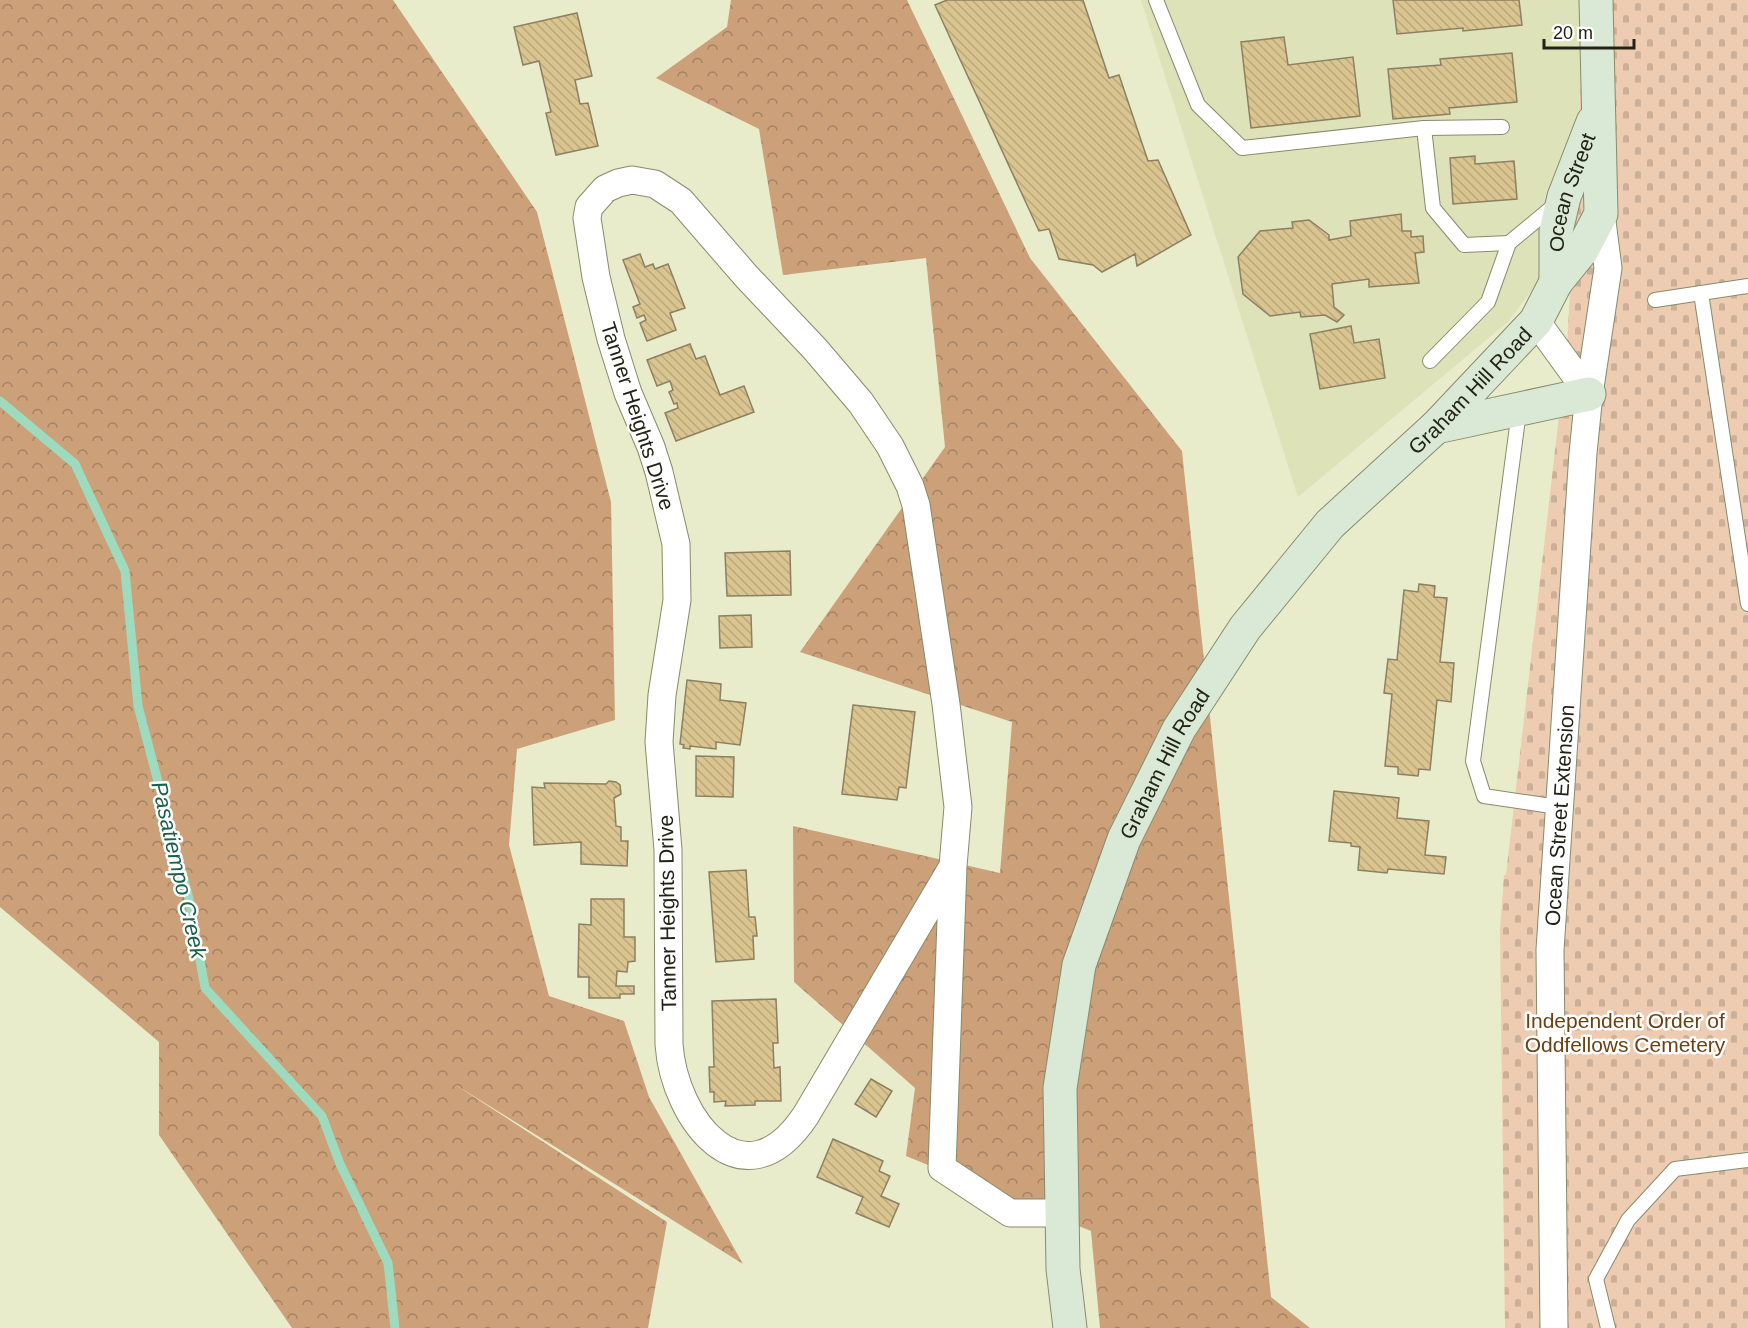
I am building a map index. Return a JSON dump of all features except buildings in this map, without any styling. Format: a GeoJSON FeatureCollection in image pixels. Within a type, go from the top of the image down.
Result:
{"type":"FeatureCollection","features":[{"type":"Feature","properties":{"kind":"main road","name":"Ocean Street"},"geometry":{"type":"LineString","coordinates":[[1536,321],[1556,282],[1582,250],[1601,214],[1596,0]]}},
{"type":"Feature","properties":{"kind":"main road","name":"Ocean Street"},"geometry":{"type":"LineString","coordinates":[[1556,282],[1556,231],[1564,197],[1598,107]]}},
{"type":"Feature","properties":{"kind":"main road","name":"Graham Hill Road"},"geometry":{"type":"LineString","coordinates":[[1070,1328],[1063,1269],[1060,1088],[1079,965],[1124,840],[1179,729],[1245,628],[1330,524],[1436,426],[1536,321]]}},
{"type":"Feature","properties":{"kind":"main road"},"geometry":{"type":"LineString","coordinates":[[1436,426],[1589,394]]}},
{"type":"Feature","properties":{"kind":"street","name":"Tanner Heights Drive"},"geometry":{"type":"LineString","coordinates":[[953,866],[806,1115],[791,1136],[766,1153],[748,1156],[730,1150],[710,1138],[693,1118],[680,1094],[672,1070],[669,1044],[668,850],[659,742],[662,695],[677,600],[676,544],[651,447],[625,384],[610,339],[596,276],[587,231],[587,218],[589,207],[605,189],[632,180],[655,184],[681,201],[727,255],[838,376],[876,424],[910,486],[920,525],[951,738],[958,807],[953,866],[942,1168],[1010,1213],[1061,1213]]}},
{"type":"Feature","properties":{"kind":"street","name":"Ocean Street"},"geometry":{"type":"LineString","coordinates":[[1589,394],[1608,268],[1601,214]]}},
{"type":"Feature","properties":{"kind":"street"},"geometry":{"type":"LineString","coordinates":[[1536,321],[1589,394]]}},
{"type":"Feature","properties":{"kind":"street","name":"Ocean Street Extension"},"geometry":{"type":"LineString","coordinates":[[1554,1328],[1550,950],[1558,807],[1589,394]]}},
{"type":"Feature","properties":{"kind":"lane"},"geometry":{"type":"LineString","coordinates":[[1156,0],[1198,105],[1242,148],[1424,128],[1502,127]]}},
{"type":"Feature","properties":{"kind":"lane"},"geometry":{"type":"LineString","coordinates":[[1424,128],[1433,208],[1464,245],[1509,243]]}},
{"type":"Feature","properties":{"kind":"lane"},"geometry":{"type":"LineString","coordinates":[[1430,361],[1488,302],[1509,243],[1564,197]]}},
{"type":"Feature","properties":{"kind":"lane"},"geometry":{"type":"LineString","coordinates":[[1655,300],[1748,286]]}},
{"type":"Feature","properties":{"kind":"lane"},"geometry":{"type":"LineString","coordinates":[[1701,293],[1748,604]]}},
{"type":"Feature","properties":{"kind":"lane"},"geometry":{"type":"LineString","coordinates":[[1519,408],[1473,761],[1484,796],[1558,807]]}},
{"type":"Feature","properties":{"kind":"lane"},"geometry":{"type":"LineString","coordinates":[[1608,1328],[1596,1279],[1628,1220],[1675,1169],[1748,1160]]}},
{"type":"Feature","properties":{"kind":"shaded area"},"geometry":{"type":"Polygon","coordinates":[[[1141,0],[1585,0],[1572,235],[1509,321],[1298,497],[1141,0]]]}},
{"type":"Feature","properties":{"kind":"green space"},"geometry":{"type":"Polygon","coordinates":[[[0,0],[393,0],[537,212],[611,502],[615,720],[517,749],[509,845],[549,996],[624,1021],[649,1097],[743,1264],[451,1082],[667,1222],[648,1328],[292,1328],[159,1135],[159,1042],[0,907],[0,0]]]}},
{"type":"Feature","properties":{"kind":"green space"},"geometry":{"type":"Polygon","coordinates":[[[731,0],[907,0],[1030,258],[1182,451],[1271,1297],[1310,1328],[1100,1328],[1091,1231],[906,1156],[915,1088],[794,982],[793,826],[1000,873],[1012,722],[800,652],[945,447],[926,258],[783,275],[759,129],[656,78],[727,27],[731,0]]]}},
{"type":"Feature","properties":{"kind":"green space","name":"Independent Order of Oddfellows Cemetery"},"geometry":{"type":"Polygon","coordinates":[[[1585,0],[1748,0],[1748,1328],[1505,1328],[1500,930],[1504,875],[1506,875],[1567,347],[1585,0]]]}},
{"type":"Feature","properties":{"kind":"waterway","name":"Pasatiempo Creek"},"geometry":{"type":"LineString","coordinates":[[0,401],[75,464],[125,571],[138,706],[189,899],[205,988],[322,1116],[340,1164],[388,1263],[395,1328]]}}]}
